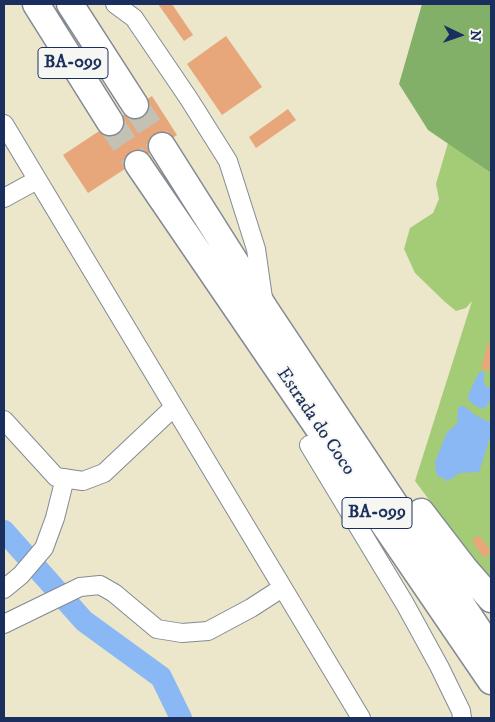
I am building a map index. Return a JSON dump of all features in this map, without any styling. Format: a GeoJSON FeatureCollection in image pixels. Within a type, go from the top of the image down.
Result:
{"type":"FeatureCollection","features":[{"type":"Feature","properties":{"kind":"highway","name":"BA-099"},"geometry":{"type":"LineString","coordinates":[[36,4],[110,122]]}},
{"type":"Feature","properties":{"kind":"highway","name":"BA-099"},"geometry":{"type":"LineString","coordinates":[[70,4],[135,105]]}},
{"type":"Feature","properties":{"kind":"highway","name":"Estrada do Coco"},"geometry":{"type":"LineString","coordinates":[[162,146],[265,309],[491,649]]}},
{"type":"Feature","properties":{"kind":"highway","name":"Estrada do Coco"},"geometry":{"type":"LineString","coordinates":[[138,164],[491,681]]}},
{"type":"Feature","properties":{"kind":"highway"},"geometry":{"type":"LineString","coordinates":[[300,362],[398,481],[438,536],[487,587]]}},
{"type":"Feature","properties":{"kind":"street"},"geometry":{"type":"LineString","coordinates":[[115,4],[134,18],[228,161],[256,249],[265,309]]}},
{"type":"Feature","properties":{"kind":"street"},"geometry":{"type":"LineString","coordinates":[[4,124],[361,718]]}},
{"type":"Feature","properties":{"kind":"street"},"geometry":{"type":"LineString","coordinates":[[4,198],[36,180]]}},
{"type":"Feature","properties":{"kind":"street"},"geometry":{"type":"LineString","coordinates":[[4,420],[56,477],[83,481],[104,473],[174,407]]}},
{"type":"Feature","properties":{"kind":"street"},"geometry":{"type":"LineString","coordinates":[[309,445],[405,604],[439,666],[461,711],[462,718]]}},
{"type":"Feature","properties":{"kind":"street"},"geometry":{"type":"LineString","coordinates":[[4,589],[21,576],[44,548],[55,518],[65,478]]}},
{"type":"Feature","properties":{"kind":"street"},"geometry":{"type":"LineString","coordinates":[[4,624],[70,591],[80,587],[100,585],[114,592],[157,629],[182,633],[208,631],[251,608],[282,588]]}},
{"type":"Feature","properties":{"kind":"green space"},"geometry":{"type":"Polygon","coordinates":[[[422,4],[491,4],[491,173],[428,130],[399,84],[422,4]]]}},
{"type":"Feature","properties":{"kind":"green space"},"geometry":{"type":"Polygon","coordinates":[[[448,143],[491,173],[491,582],[415,481],[472,301],[466,308],[456,311],[415,273],[404,249],[410,228],[433,213],[439,199],[436,184],[448,143]]]}},
{"type":"Feature","properties":{"kind":"water"},"geometry":{"type":"Polygon","coordinates":[[[482,371],[484,373],[484,384],[491,388],[491,399],[486,407],[481,409],[469,401],[468,396],[476,378],[482,371]]]}},
{"type":"Feature","properties":{"kind":"water"},"geometry":{"type":"Polygon","coordinates":[[[460,406],[464,406],[475,415],[491,423],[491,434],[479,472],[459,473],[447,482],[446,479],[439,477],[436,473],[435,462],[447,432],[457,424],[460,406]]]}},
{"type":"Feature","properties":{"kind":"building"},"geometry":{"type":"Polygon","coordinates":[[[158,4],[172,4],[193,35],[184,41],[158,4]]]}},
{"type":"Feature","properties":{"kind":"building"},"geometry":{"type":"Polygon","coordinates":[[[226,36],[262,87],[222,115],[187,64],[226,36]]]}},
{"type":"Feature","properties":{"kind":"building"},"geometry":{"type":"Polygon","coordinates":[[[152,96],[177,135],[88,193],[63,155],[152,96]]]}},
{"type":"Feature","properties":{"kind":"building"},"geometry":{"type":"Polygon","coordinates":[[[288,109],[296,120],[256,148],[249,137],[288,109]]]}},
{"type":"Feature","properties":{"kind":"building"},"geometry":{"type":"Polygon","coordinates":[[[488,343],[491,343],[491,371],[481,369],[488,343]]]}},
{"type":"Feature","properties":{"kind":"building"},"geometry":{"type":"Polygon","coordinates":[[[479,535],[491,551],[484,558],[472,541],[479,535]]]}},
{"type":"Feature","properties":{"kind":"waterway"},"geometry":{"type":"LineString","coordinates":[[4,531],[84,621],[161,677],[181,718]]}},
{"type":"Feature","properties":{"kind":"tunnel"},"geometry":{"type":"LineString","coordinates":[[135,105],[162,146]]}},
{"type":"Feature","properties":{"kind":"tunnel"},"geometry":{"type":"LineString","coordinates":[[110,122],[138,164]]}}]}
